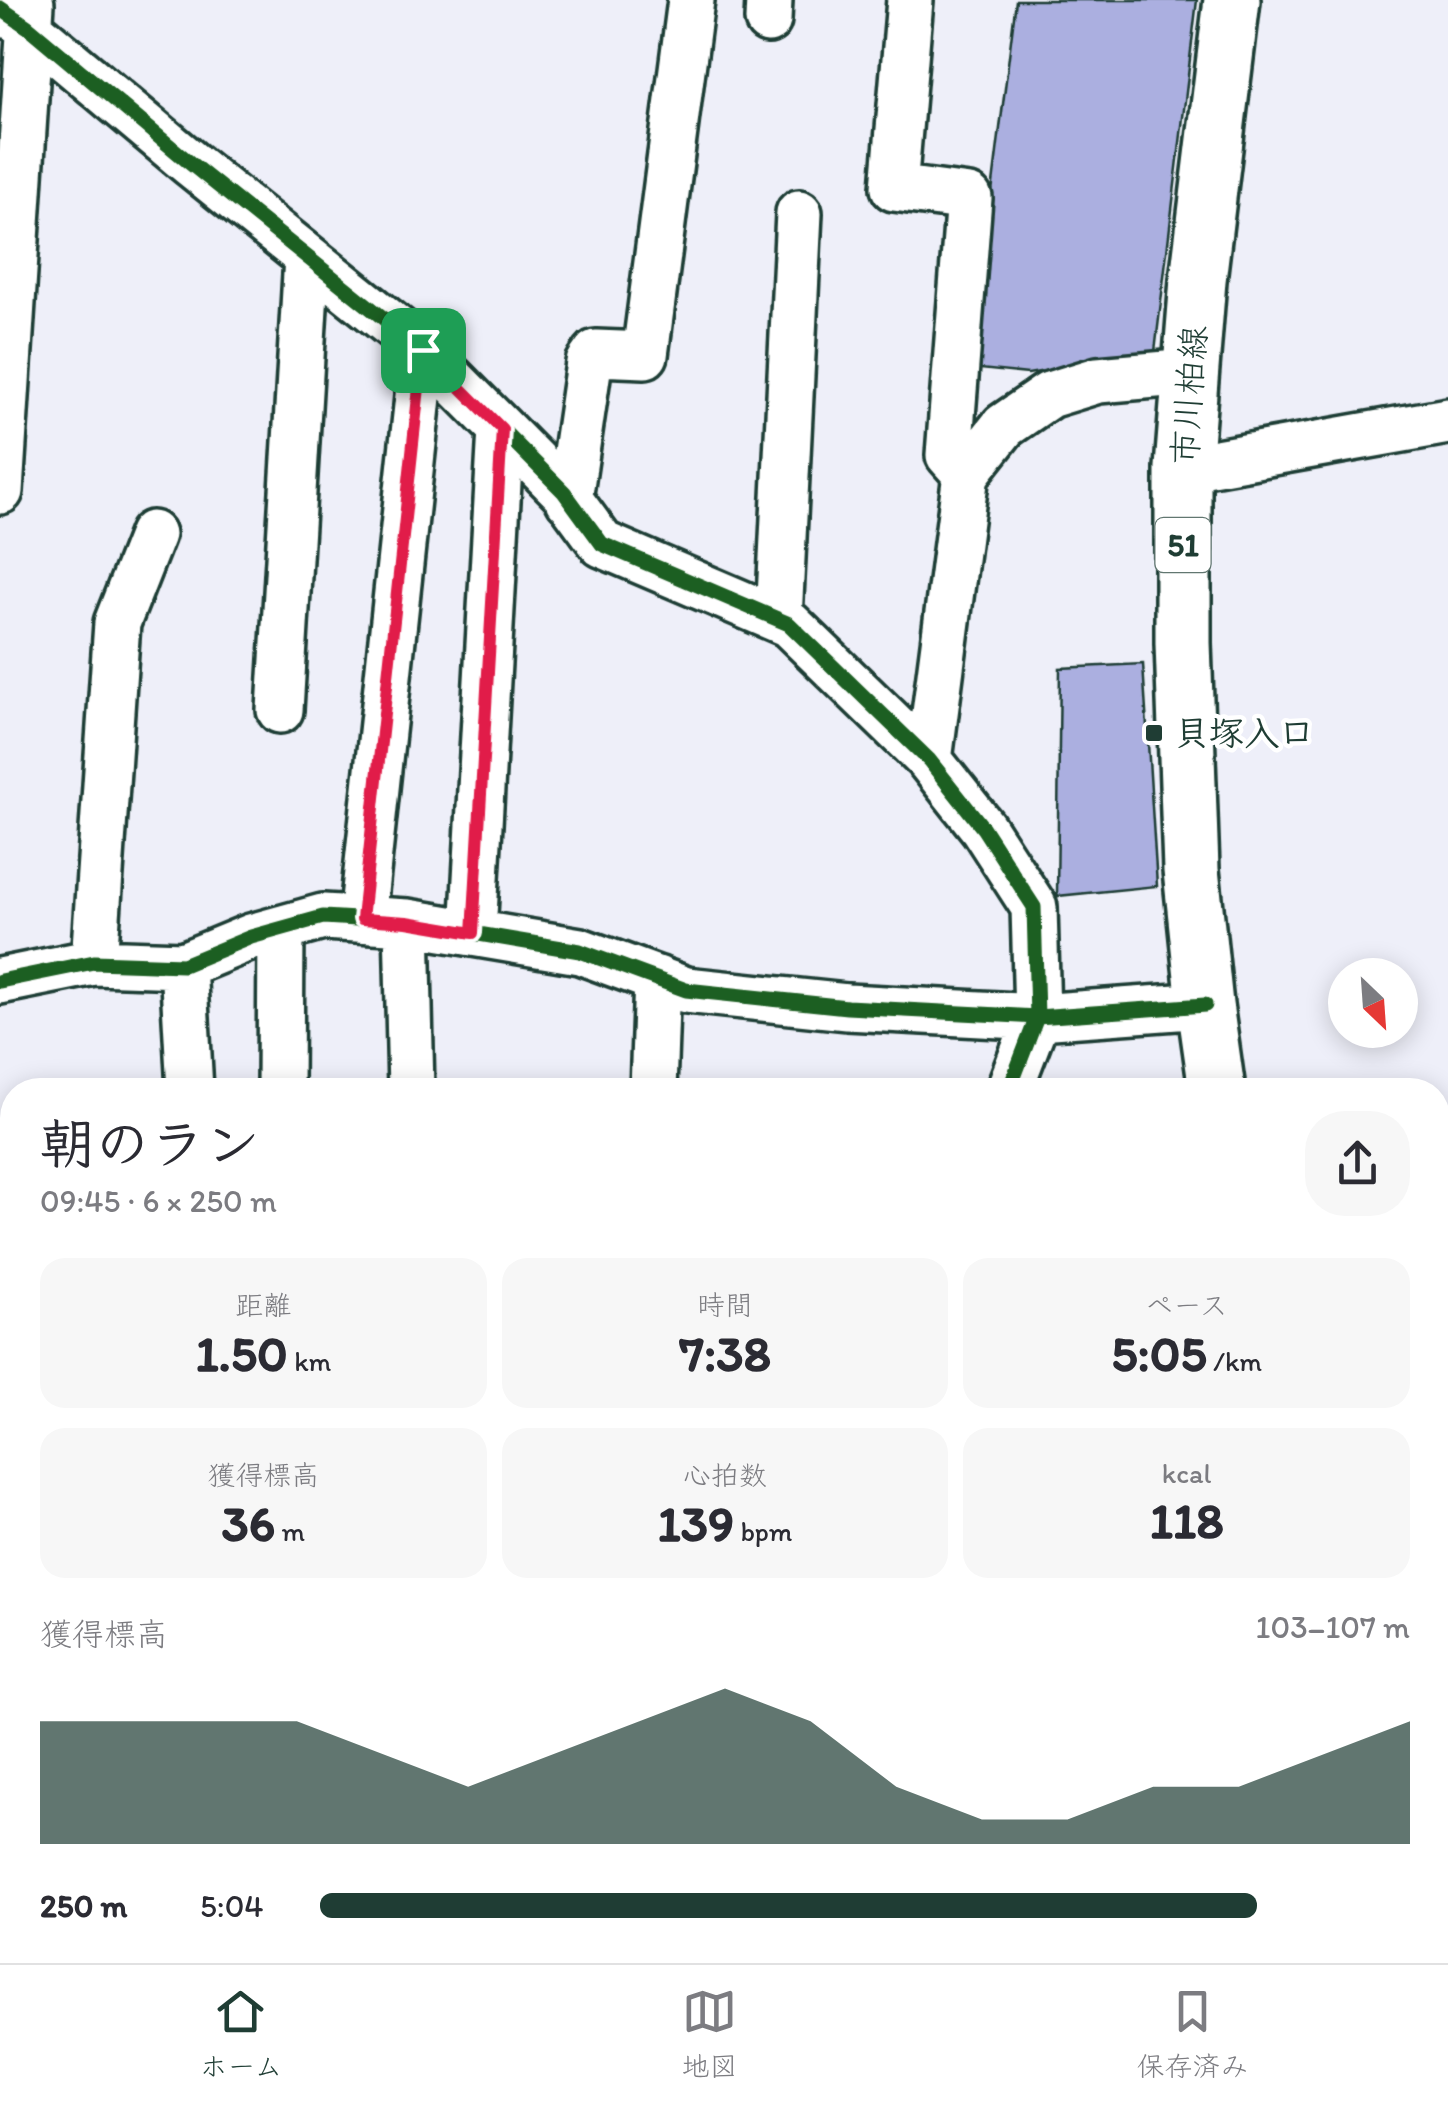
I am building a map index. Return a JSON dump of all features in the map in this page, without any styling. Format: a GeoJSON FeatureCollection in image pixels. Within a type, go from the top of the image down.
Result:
{"type":"FeatureCollection","features":[{"type":"Feature","properties":{"kind":"main road","name":"市川柏線"},"geometry":{"type":"LineString","coordinates":[[1215,1078],[1191,870],[1182,643],[1182,468],[1198,280],[1232,0]]}},
{"type":"Feature","properties":{"kind":"street"},"geometry":{"type":"LineString","coordinates":[[570,500],[588,363],[596,353],[645,355],[691,0]]}},
{"type":"Feature","properties":{"kind":"street"},"geometry":{"type":"LineString","coordinates":[[910,0],[894,188],[969,198],[948,454],[966,474]]}},
{"type":"Feature","properties":{"kind":"street"},"geometry":{"type":"LineString","coordinates":[[20,12],[190,163],[423,350],[570,500],[602,544],[789,624],[929,760],[983,828],[1034,907],[1037,1017],[1014,1078]]}},
{"type":"Feature","properties":{"kind":"street"},"geometry":{"type":"LineString","coordinates":[[0,491],[20,12]]}},
{"type":"Feature","properties":{"kind":"street"},"geometry":{"type":"LineString","coordinates":[[779,619],[799,213]]}},
{"type":"Feature","properties":{"kind":"street"},"geometry":{"type":"LineString","coordinates":[[280,710],[307,257]]}},
{"type":"Feature","properties":{"kind":"street"},"geometry":{"type":"LineString","coordinates":[[362,919],[423,350]]}},
{"type":"Feature","properties":{"kind":"street"},"geometry":{"type":"LineString","coordinates":[[929,760],[966,474],[1004,426],[1050,396],[1098,380],[1190,372]]}},
{"type":"Feature","properties":{"kind":"street"},"geometry":{"type":"LineString","coordinates":[[1182,468],[1448,421]]}},
{"type":"Feature","properties":{"kind":"street"},"geometry":{"type":"LineString","coordinates":[[473,933],[502,429]]}},
{"type":"Feature","properties":{"kind":"street"},"geometry":{"type":"LineString","coordinates":[[94,962],[117,624],[152,534]]}},
{"type":"Feature","properties":{"kind":"street"},"geometry":{"type":"LineString","coordinates":[[0,981],[94,962],[183,964],[251,937],[323,917],[407,922],[580,951],[686,990],[846,1008],[1037,1017],[1205,1005]]}},
{"type":"Feature","properties":{"kind":"street"},"geometry":{"type":"LineString","coordinates":[[407,922],[411,1078]]}},
{"type":"Feature","properties":{"kind":"street"},"geometry":{"type":"LineString","coordinates":[[280,1078],[281,929]]}},
{"type":"Feature","properties":{"kind":"street"},"geometry":{"type":"LineString","coordinates":[[183,964],[189,1078]]}},
{"type":"Feature","properties":{"kind":"street"},"geometry":{"type":"LineString","coordinates":[[653,1078],[657,979]]}},
{"type":"Feature","properties":{"kind":"building"},"geometry":{"type":"Polygon","coordinates":[[[1016,0],[1197,0],[1155,352],[1028,374],[970,368],[1016,0]]]}},
{"type":"Feature","properties":{"kind":"building"},"geometry":{"type":"Polygon","coordinates":[[[1143,664],[1157,886],[1057,896],[1060,668],[1143,664]]]}},
{"type":"Feature","properties":{"kind":"cycle path"},"geometry":{"type":"LineString","coordinates":[[0,8],[423,350],[564,492],[602,544],[789,624],[929,760],[983,828],[1034,907],[1037,1017],[1014,1078]]}},
{"type":"Feature","properties":{"kind":"cycle path"},"geometry":{"type":"LineString","coordinates":[[0,981],[94,962],[183,965],[251,937],[323,917],[407,922],[580,951],[686,990],[847,1007],[1037,1017],[1205,1005]]}},
{"type":"Feature","properties":{"kind":"place","name":"貝塚入口"},"geometry":{"type":"Point","coordinates":[1154,733]}},
{"type":"Feature","properties":{"kind":"route"},"geometry":{"type":"LineString","coordinates":[[423,350],[502,429],[473,933],[362,919],[423,350]]}}]}
